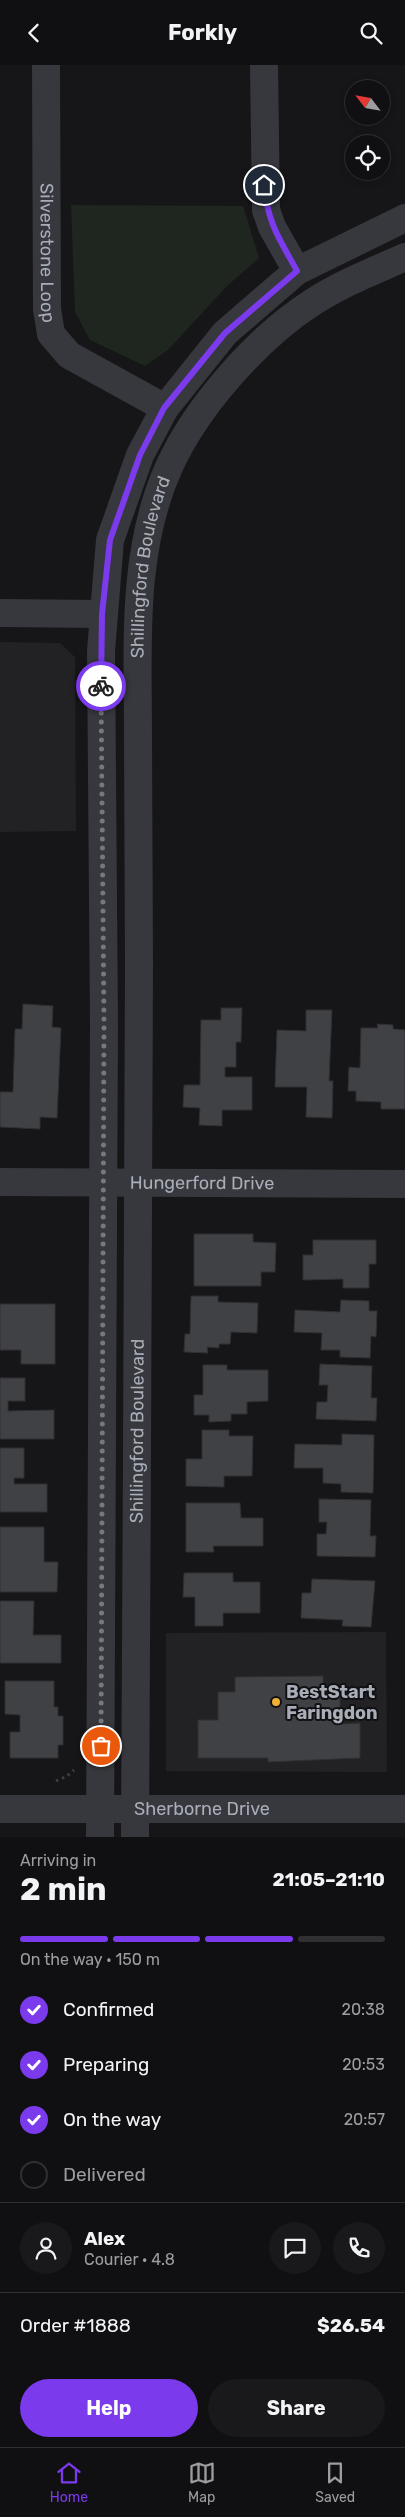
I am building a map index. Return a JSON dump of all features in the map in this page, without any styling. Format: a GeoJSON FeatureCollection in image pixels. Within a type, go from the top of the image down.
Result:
{"type":"FeatureCollection","features":[{"type":"Feature","properties":{"kind":"street","name":"Silverstone Loop"},"geometry":{"type":"LineString","coordinates":[[46,65],[47,309],[51,334],[69,355],[164,408]]}},
{"type":"Feature","properties":{"kind":"street"},"geometry":{"type":"LineString","coordinates":[[264,65],[266,210],[272,227],[297,271]]}},
{"type":"Feature","properties":{"kind":"street","name":"Shillingford Boulevard"},"geometry":{"type":"LineString","coordinates":[[100,1837],[104,1024],[102,614],[110,540],[140,455],[164,408],[225,333],[297,271],[405,218]]}},
{"type":"Feature","properties":{"kind":"street","name":"Shillingford Boulevard"},"geometry":{"type":"LineString","coordinates":[[135,1837],[139,1023],[138,638],[144,545],[155,503],[170,464],[223,383],[253,351],[312,303],[405,257]]}},
{"type":"Feature","properties":{"kind":"street"},"geometry":{"type":"LineString","coordinates":[[0,613],[102,614]]}},
{"type":"Feature","properties":{"kind":"street"},"geometry":{"type":"LineString","coordinates":[[104,1024],[139,1023]]}},
{"type":"Feature","properties":{"kind":"street","name":"Hungerford Drive"},"geometry":{"type":"LineString","coordinates":[[0,1182],[405,1184]]}},
{"type":"Feature","properties":{"kind":"street","name":"Sherborne Drive"},"geometry":{"type":"LineString","coordinates":[[0,1809],[405,1809]]}},
{"type":"Feature","properties":{"kind":"shaded area"},"geometry":{"type":"Polygon","coordinates":[[[71,205],[243,206],[259,258],[227,286],[168,350],[145,366],[90,340],[75,312],[71,205]]]}},
{"type":"Feature","properties":{"kind":"shaded area"},"geometry":{"type":"Polygon","coordinates":[[[0,642],[60,643],[75,657],[76,831],[0,832],[0,642]]]}},
{"type":"Feature","properties":{"kind":"shaded area","name":"BestStart Faringdon"},"geometry":{"type":"Polygon","coordinates":[[[386,1632],[387,1772],[166,1771],[166,1633],[386,1632]]]}},
{"type":"Feature","properties":{"kind":"building"},"geometry":{"type":"Polygon","coordinates":[[[23,1004],[53,1006],[52,1027],[61,1028],[57,1118],[40,1117],[40,1129],[0,1127],[0,1092],[13,1092],[15,1029],[22,1029],[23,1004]]]}},
{"type":"Feature","properties":{"kind":"building"},"geometry":{"type":"Polygon","coordinates":[[[221,1008],[242,1008],[241,1042],[236,1042],[236,1067],[225,1067],[225,1077],[252,1077],[252,1110],[222,1110],[222,1126],[199,1125],[200,1108],[183,1107],[184,1085],[200,1085],[201,1020],[221,1020],[221,1008]]]}},
{"type":"Feature","properties":{"kind":"building"},"geometry":{"type":"Polygon","coordinates":[[[306,1010],[332,1010],[329,1081],[333,1081],[332,1118],[306,1117],[307,1087],[275,1087],[277,1030],[306,1031],[306,1010]]]}},
{"type":"Feature","properties":{"kind":"building"},"geometry":{"type":"Polygon","coordinates":[[[377,1024],[393,1025],[393,1029],[405,1030],[405,1109],[381,1109],[381,1102],[356,1101],[356,1091],[348,1091],[349,1067],[360,1068],[361,1028],[378,1028],[377,1024]]]}},
{"type":"Feature","properties":{"kind":"building"},"geometry":{"type":"Polygon","coordinates":[[[194,1234],[253,1234],[253,1242],[276,1243],[275,1272],[261,1272],[261,1286],[194,1286],[194,1234]]]}},
{"type":"Feature","properties":{"kind":"building"},"geometry":{"type":"Polygon","coordinates":[[[313,1240],[376,1240],[376,1264],[369,1264],[369,1288],[343,1288],[343,1279],[303,1280],[303,1255],[313,1255],[313,1240]]]}},
{"type":"Feature","properties":{"kind":"building"},"geometry":{"type":"Polygon","coordinates":[[[191,1296],[218,1296],[218,1302],[258,1303],[257,1333],[231,1332],[230,1344],[219,1344],[219,1348],[207,1347],[208,1353],[184,1352],[185,1334],[190,1334],[191,1296]]]}},
{"type":"Feature","properties":{"kind":"building"},"geometry":{"type":"Polygon","coordinates":[[[341,1300],[369,1301],[369,1311],[377,1311],[376,1337],[371,1336],[370,1358],[340,1357],[340,1350],[321,1350],[322,1333],[294,1332],[295,1310],[340,1312],[341,1300]]]}},
{"type":"Feature","properties":{"kind":"building"},"geometry":{"type":"Polygon","coordinates":[[[0,1304],[55,1304],[55,1364],[21,1364],[21,1350],[0,1350],[0,1304]]]}},
{"type":"Feature","properties":{"kind":"building"},"geometry":{"type":"Polygon","coordinates":[[[320,1364],[372,1366],[371,1398],[377,1398],[376,1421],[316,1419],[317,1402],[327,1402],[328,1385],[319,1385],[320,1364]]]}},
{"type":"Feature","properties":{"kind":"building"},"geometry":{"type":"Polygon","coordinates":[[[203,1365],[227,1365],[227,1370],[268,1370],[268,1401],[247,1402],[247,1414],[231,1414],[231,1421],[209,1422],[209,1415],[194,1415],[194,1395],[203,1395],[203,1365]]]}},
{"type":"Feature","properties":{"kind":"building"},"geometry":{"type":"Polygon","coordinates":[[[0,1378],[25,1378],[25,1401],[8,1401],[8,1411],[54,1410],[54,1439],[0,1439],[0,1378]]]}},
{"type":"Feature","properties":{"kind":"building"},"geometry":{"type":"Polygon","coordinates":[[[202,1430],[229,1430],[229,1436],[253,1436],[252,1476],[224,1476],[224,1487],[186,1486],[186,1459],[202,1459],[202,1430]]]}},
{"type":"Feature","properties":{"kind":"building"},"geometry":{"type":"Polygon","coordinates":[[[342,1434],[374,1435],[373,1493],[341,1492],[341,1484],[323,1483],[323,1468],[294,1468],[295,1444],[342,1445],[342,1434]]]}},
{"type":"Feature","properties":{"kind":"building"},"geometry":{"type":"Polygon","coordinates":[[[0,1448],[24,1448],[24,1478],[14,1478],[14,1484],[47,1484],[47,1512],[0,1512],[0,1448]]]}},
{"type":"Feature","properties":{"kind":"building"},"geometry":{"type":"Polygon","coordinates":[[[319,1499],[371,1500],[370,1536],[376,1536],[375,1557],[317,1556],[317,1534],[326,1534],[327,1522],[319,1522],[319,1499]]]}},
{"type":"Feature","properties":{"kind":"building"},"geometry":{"type":"Polygon","coordinates":[[[186,1503],[240,1503],[241,1518],[263,1518],[263,1546],[213,1546],[214,1552],[186,1552],[186,1503]]]}},
{"type":"Feature","properties":{"kind":"building"},"geometry":{"type":"Polygon","coordinates":[[[0,1527],[44,1527],[44,1562],[58,1562],[57,1592],[0,1592],[0,1527]]]}},
{"type":"Feature","properties":{"kind":"building"},"geometry":{"type":"Polygon","coordinates":[[[184,1573],[233,1573],[233,1582],[260,1582],[260,1613],[223,1613],[223,1626],[195,1626],[195,1597],[183,1597],[184,1573]]]}},
{"type":"Feature","properties":{"kind":"building"},"geometry":{"type":"Polygon","coordinates":[[[312,1579],[375,1581],[371,1627],[342,1626],[343,1620],[301,1618],[302,1593],[311,1593],[312,1579]]]}},
{"type":"Feature","properties":{"kind":"building"},"geometry":{"type":"Polygon","coordinates":[[[0,1601],[34,1601],[33,1635],[61,1635],[61,1663],[0,1663],[0,1601]]]}},
{"type":"Feature","properties":{"kind":"building"},"geometry":{"type":"Polygon","coordinates":[[[323,1676],[323,1694],[340,1694],[340,1724],[360,1723],[360,1758],[268,1762],[268,1758],[198,1758],[198,1720],[218,1720],[218,1692],[235,1692],[235,1677],[323,1676]]]}},
{"type":"Feature","properties":{"kind":"building"},"geometry":{"type":"Polygon","coordinates":[[[5,1681],[54,1681],[54,1707],[58,1707],[58,1716],[63,1716],[63,1745],[58,1745],[58,1758],[10,1758],[10,1732],[20,1732],[20,1715],[5,1714],[5,1681]]]}},
{"type":"Feature","properties":{"kind":"way so far"},"geometry":{"type":"LineString","coordinates":[[101,686],[104,1024],[101,1746]]}},
{"type":"Feature","properties":{"kind":"place","name":"BestStart Faringdon"},"geometry":{"type":"Point","coordinates":[276,1702]}},
{"type":"Feature","properties":{"kind":"route"},"geometry":{"type":"LineString","coordinates":[[101,686],[102,614],[110,540],[123,498],[140,455],[164,408],[225,333],[257,303],[297,271],[272,227],[266,210],[264,185]]}}]}
